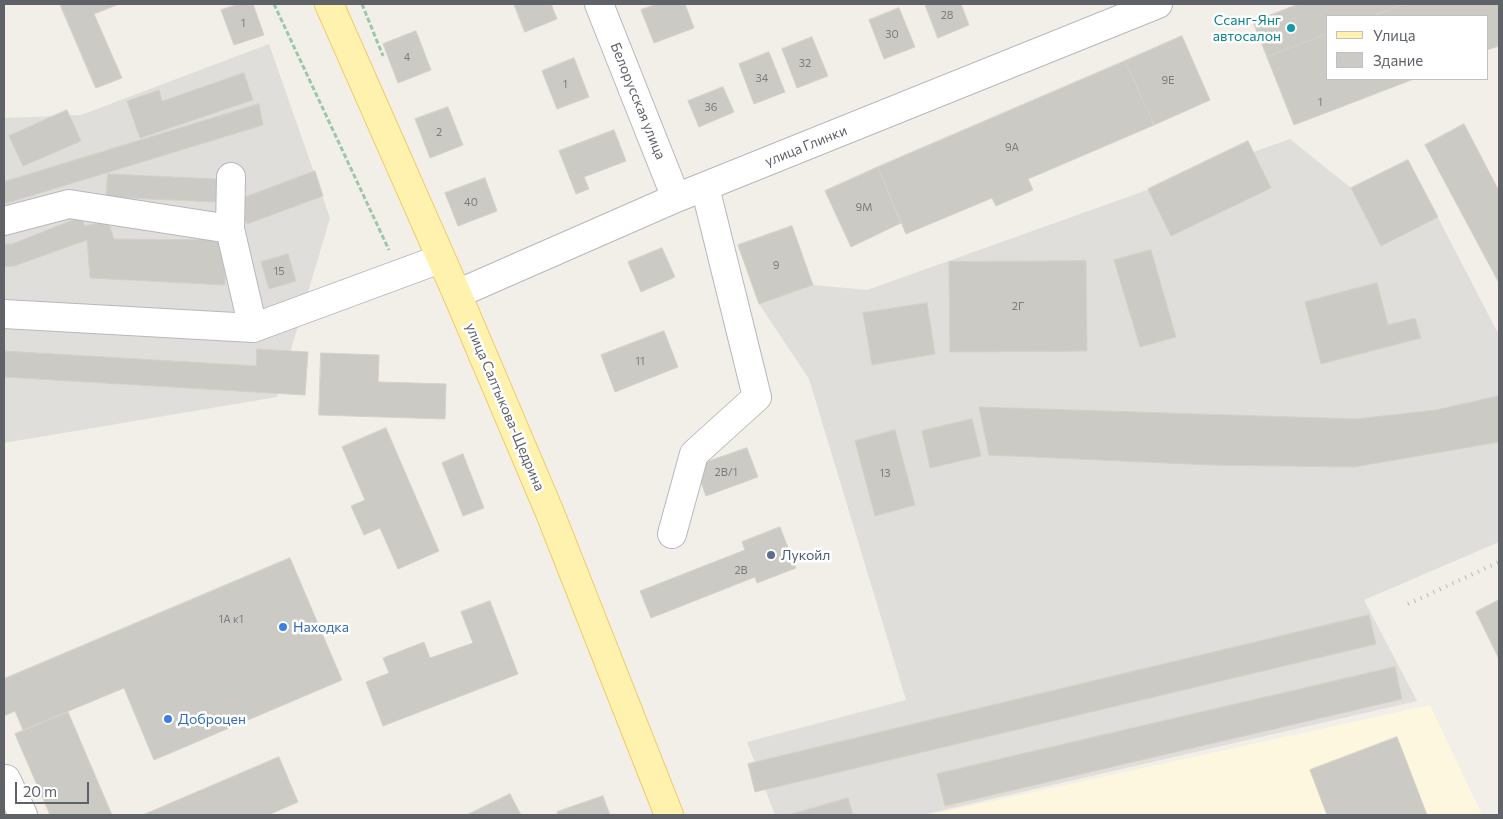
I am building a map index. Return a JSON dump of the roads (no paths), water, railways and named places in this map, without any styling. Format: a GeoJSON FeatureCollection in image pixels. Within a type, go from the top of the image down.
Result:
{"type":"FeatureCollection","features":[{"type":"Feature","properties":{"kind":"main road","name":"улица Салтыкова-Щедрина"},"geometry":{"type":"LineString","coordinates":[[329,4],[457,294],[550,513],[669,815]]}},
{"type":"Feature","properties":{"kind":"street","name":"Белорусская улица"},"geometry":{"type":"LineString","coordinates":[[599,4],[676,198]]}},
{"type":"Feature","properties":{"kind":"street","name":"улица Глинки"},"geometry":{"type":"LineString","coordinates":[[457,294],[676,198],[1158,4]]}},
{"type":"Feature","properties":{"kind":"street"},"geometry":{"type":"LineString","coordinates":[[231,177],[230,229],[253,328]]}},
{"type":"Feature","properties":{"kind":"street"},"geometry":{"type":"LineString","coordinates":[[672,534],[694,454],[757,396],[705,187]]}},
{"type":"Feature","properties":{"kind":"street"},"geometry":{"type":"LineString","coordinates":[[4,221],[69,204],[230,229]]}},
{"type":"Feature","properties":{"kind":"street"},"geometry":{"type":"LineString","coordinates":[[4,314],[253,328],[440,259]]}},
{"type":"Feature","properties":{"kind":"street"},"geometry":{"type":"LineString","coordinates":[[6,779],[24,815]]}},
{"type":"Feature","properties":{"kind":"railway"},"geometry":{"type":"LineString","coordinates":[[1408,604],[1499,562]]}},
{"type":"Feature","properties":{"kind":"place","name":"Ссанг-Янг автосалон"},"geometry":{"type":"Point","coordinates":[1291,28]}},
{"type":"Feature","properties":{"kind":"place","name":"Лукойл"},"geometry":{"type":"Point","coordinates":[771,555]}},
{"type":"Feature","properties":{"kind":"place","name":"Находка"},"geometry":{"type":"Point","coordinates":[283,627]}},
{"type":"Feature","properties":{"kind":"place","name":"Доброцен"},"geometry":{"type":"Point","coordinates":[168,719]}}]}
